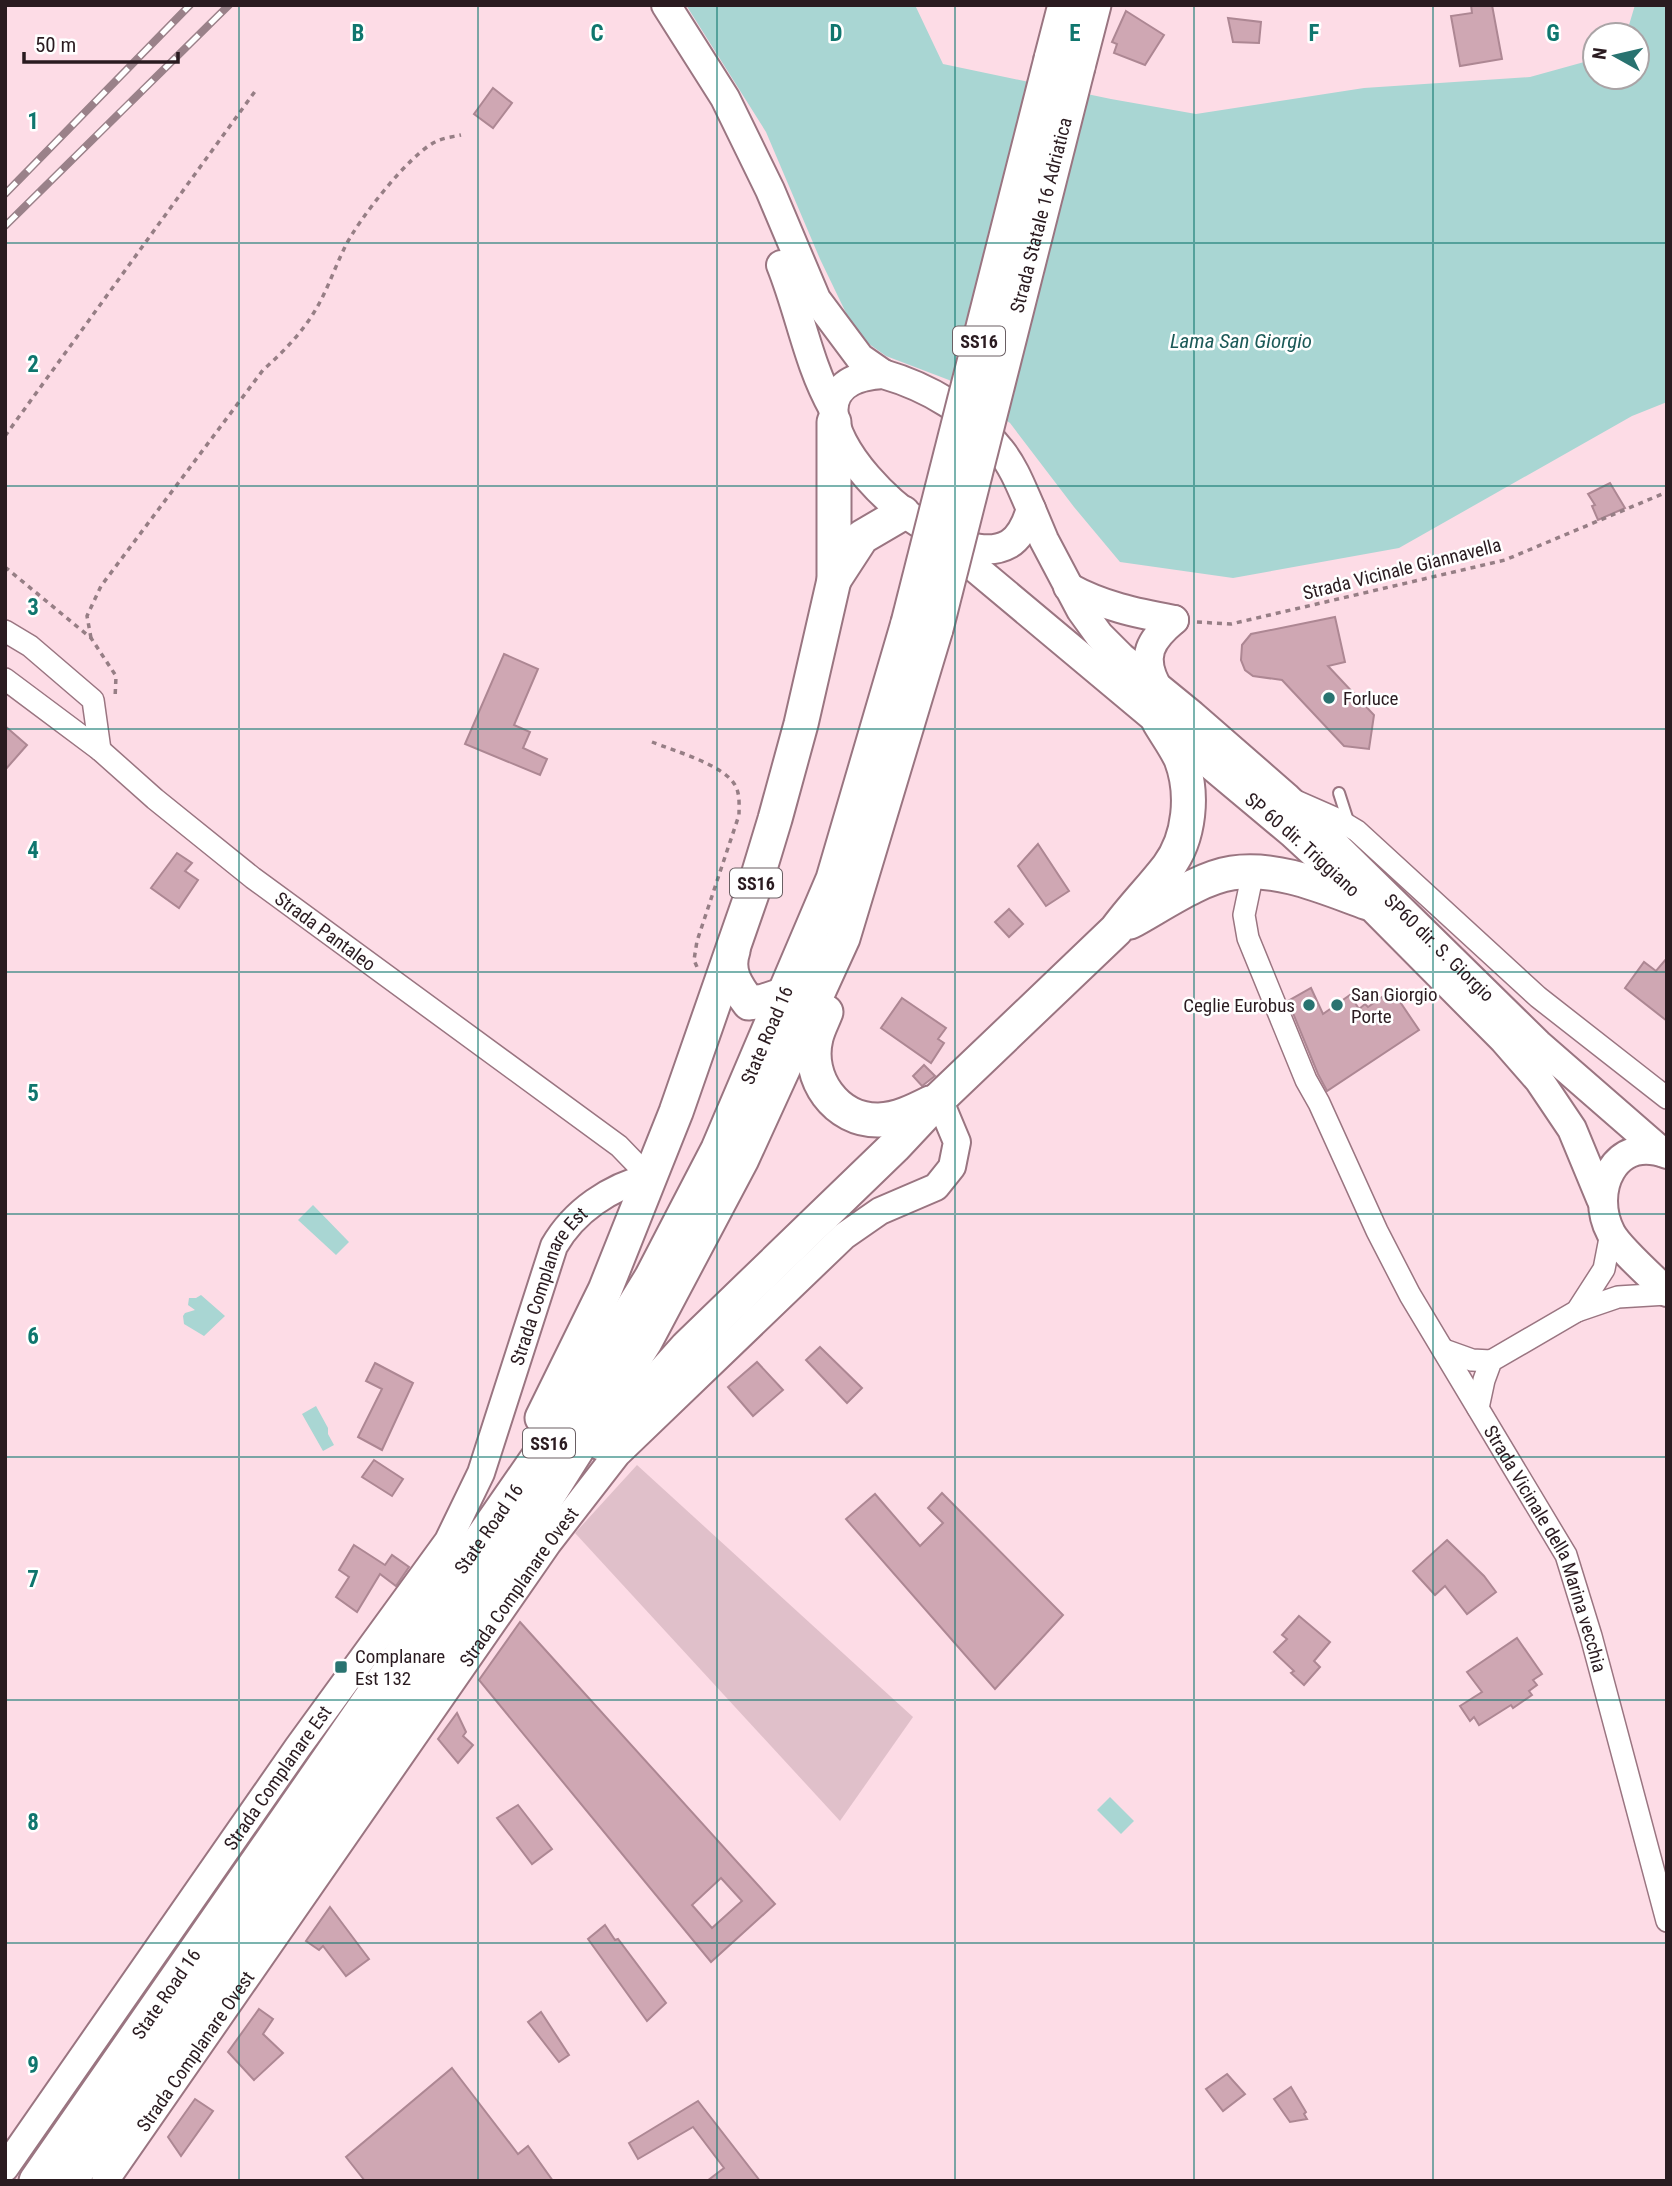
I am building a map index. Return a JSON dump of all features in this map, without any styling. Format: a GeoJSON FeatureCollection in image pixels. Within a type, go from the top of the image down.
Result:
{"type":"FeatureCollection","features":[{"type":"Feature","properties":{"kind":"highway","name":"Strada Statale 16 Adriatica"},"geometry":{"type":"LineString","coordinates":[[922,626],[1064,63],[1065,5]]}},
{"type":"Feature","properties":{"kind":"highway","name":"Strada Statale 16 Adriatica"},"geometry":{"type":"LineString","coordinates":[[1064,63],[1094,5]]}},
{"type":"Feature","properties":{"kind":"highway","name":"SS16"},"geometry":{"type":"LineString","coordinates":[[749,1003],[736,986],[728,963],[755,885],[802,724],[834,580],[833,415]]}},
{"type":"Feature","properties":{"kind":"highway"},"geometry":{"type":"LineString","coordinates":[[834,580],[863,537],[903,513]]}},
{"type":"Feature","properties":{"kind":"highway","name":"State Road 16"},"geometry":{"type":"LineString","coordinates":[[36,2181],[645,1342],[743,1159],[843,938],[922,626]]}},
{"type":"Feature","properties":{"kind":"highway","name":"State Road 16"},"geometry":{"type":"LineString","coordinates":[[70,2181],[518,1514],[561,1424],[651,1278],[718,1149],[833,879],[922,626]]}},
{"type":"Feature","properties":{"kind":"highway","name":"SS16"},"geometry":{"type":"LineString","coordinates":[[518,1514],[569,1484],[616,1424],[688,1347],[894,1147],[939,1099],[1116,930],[1133,906],[1169,866],[1185,837],[1187,785],[1181,759],[1159,722]]}},
{"type":"Feature","properties":{"kind":"highway"},"geometry":{"type":"LineString","coordinates":[[1116,930],[1181,894],[1232,873],[1271,873],[1368,903]]}},
{"type":"Feature","properties":{"kind":"highway","name":"SS16"},"geometry":{"type":"LineString","coordinates":[[843,938],[841,974],[816,1038],[814,1061],[821,1085],[833,1102],[853,1115],[876,1120],[897,1118],[939,1099]]}},
{"type":"Feature","properties":{"kind":"highway","name":"SS16"},"geometry":{"type":"LineString","coordinates":[[518,1514],[527,1447],[605,1290],[676,1112],[733,949]]}},
{"type":"Feature","properties":{"kind":"highway","name":"SS16"},"geometry":{"type":"LineString","coordinates":[[700,1038],[721,1016],[749,1003],[785,994]]}},
{"type":"Feature","properties":{"kind":"main road"},"geometry":{"type":"LineString","coordinates":[[668,9],[724,98],[770,190],[816,299],[860,358],[883,374]]}},
{"type":"Feature","properties":{"kind":"main road"},"geometry":{"type":"LineString","coordinates":[[668,9],[792,292],[820,384],[844,448],[903,513],[944,539],[971,547],[991,549],[1009,544],[1026,526],[1031,509]]}},
{"type":"Feature","properties":{"kind":"main road"},"geometry":{"type":"LineString","coordinates":[[833,415],[835,397],[847,382],[867,375],[883,374]]}},
{"type":"Feature","properties":{"kind":"main road","name":"SP60 dir. S. Giorgio"},"geometry":{"type":"LineString","coordinates":[[883,374],[943,398],[970,419],[1000,450],[1068,587],[1099,635],[1121,657],[1286,797],[1538,1044],[1664,1153]]}},
{"type":"Feature","properties":{"kind":"main road","name":"SP 60 dir. Triggiano"},"geometry":{"type":"LineString","coordinates":[[944,539],[1292,833],[1368,903],[1504,1040],[1539,1080],[1572,1129],[1601,1199],[1611,1233]]}},
{"type":"Feature","properties":{"kind":"main road"},"geometry":{"type":"LineString","coordinates":[[1068,587],[1091,600],[1119,610],[1174,620]]}},
{"type":"Feature","properties":{"kind":"main road"},"geometry":{"type":"LineString","coordinates":[[1156,685],[1147,666],[1148,655],[1160,632],[1174,620]]}},
{"type":"Feature","properties":{"kind":"main road"},"geometry":{"type":"LineString","coordinates":[[1601,1199],[1607,1176],[1617,1162],[1639,1150],[1664,1153]]}},
{"type":"Feature","properties":{"kind":"main road"},"geometry":{"type":"LineString","coordinates":[[1611,1233],[1667,1293]]}},
{"type":"Feature","properties":{"kind":"street"},"geometry":{"type":"LineString","coordinates":[[5,631],[30,646],[93,700],[100,750]]}},
{"type":"Feature","properties":{"kind":"street","name":"Strada Pantaleo"},"geometry":{"type":"LineString","coordinates":[[5,679],[100,750],[155,799],[253,878],[619,1146],[649,1177]]}},
{"type":"Feature","properties":{"kind":"street"},"geometry":{"type":"LineString","coordinates":[[1286,797],[1350,827],[1389,858],[1538,997],[1667,1098]]}},
{"type":"Feature","properties":{"kind":"street"},"geometry":{"type":"LineString","coordinates":[[1254,872],[1244,915],[1248,938],[1306,1080],[1410,1295],[1478,1408]]}},
{"type":"Feature","properties":{"kind":"street","name":"Strada Complanare Ovest"},"geometry":{"type":"LineString","coordinates":[[105,2181],[548,1543],[617,1454],[844,1236],[880,1211],[936,1187],[952,1167],[957,1142],[939,1099]]}},
{"type":"Feature","properties":{"kind":"street","name":"Strada Complanare Est"},"geometry":{"type":"LineString","coordinates":[[5,2168],[298,1747],[448,1541],[481,1473],[554,1246],[564,1228],[575,1216],[600,1199],[634,1181],[649,1177]]}},
{"type":"Feature","properties":{"kind":"street"},"geometry":{"type":"LineString","coordinates":[[1577,1311],[1604,1269],[1611,1233]]}},
{"type":"Feature","properties":{"kind":"street"},"geometry":{"type":"LineString","coordinates":[[1444,1350],[1472,1360],[1491,1361],[1577,1311],[1618,1297],[1667,1293]]}},
{"type":"Feature","properties":{"kind":"street","name":"Strada Vicinale della Marina vecchia"},"geometry":{"type":"LineString","coordinates":[[1491,1361],[1478,1408],[1566,1555],[1591,1636],[1667,1921]]}},
{"type":"Feature","properties":{"kind":"lane"},"geometry":{"type":"LineString","coordinates":[[1339,793],[1350,827]]}},
{"type":"Feature","properties":{"kind":"path"},"geometry":{"type":"LineString","coordinates":[[5,436],[256,90]]}},
{"type":"Feature","properties":{"kind":"path"},"geometry":{"type":"LineString","coordinates":[[91,638],[87,616],[102,586],[263,370],[285,351],[307,322],[357,228],[407,163],[437,140],[461,135]]}},
{"type":"Feature","properties":{"kind":"path","name":"Strada Vicinale Giannavella"},"geometry":{"type":"LineString","coordinates":[[1174,620],[1231,624],[1505,560],[1667,492]]}},
{"type":"Feature","properties":{"kind":"path"},"geometry":{"type":"LineString","coordinates":[[5,568],[91,638],[116,676],[113,708]]}},
{"type":"Feature","properties":{"kind":"path"},"geometry":{"type":"LineString","coordinates":[[652,742],[729,776],[737,787],[740,800],[739,815],[697,941],[694,960],[699,970]]}},
{"type":"Feature","properties":{"kind":"shaded area"},"geometry":{"type":"Polygon","coordinates":[[[637,1465],[913,1717],[840,1821],[575,1533],[637,1465]]]}},
{"type":"Feature","properties":{"kind":"water","name":"Lama San Giorgio"},"geometry":{"type":"Polygon","coordinates":[[[686,5],[915,5],[943,64],[1196,114],[1364,88],[1530,77],[1581,63],[1581,91],[1651,91],[1651,21],[1630,21],[1635,5],[1667,5],[1667,402],[1632,416],[1399,548],[1233,578],[1120,562],[1010,423],[949,380],[886,356],[862,339],[847,315],[820,259],[766,132],[686,5]]]}},
{"type":"Feature","properties":{"kind":"water"},"geometry":{"type":"Polygon","coordinates":[[[313,1205],[349,1242],[336,1255],[298,1220],[313,1205]]]}},
{"type":"Feature","properties":{"kind":"water"},"geometry":{"type":"Polygon","coordinates":[[[201,1295],[225,1316],[204,1336],[184,1324],[183,1316],[195,1310],[188,1305],[189,1298],[201,1295]]]}},
{"type":"Feature","properties":{"kind":"water"},"geometry":{"type":"Polygon","coordinates":[[[316,1406],[334,1445],[323,1451],[302,1414],[316,1406]]]}},
{"type":"Feature","properties":{"kind":"water"},"geometry":{"type":"Polygon","coordinates":[[[1110,1797],[1134,1821],[1121,1834],[1097,1810],[1110,1797]]]}},
{"type":"Feature","properties":{"kind":"building"},"geometry":{"type":"Polygon","coordinates":[[[1471,5],[1492,5],[1502,59],[1460,66],[1451,16],[1472,13],[1471,5]]]}},
{"type":"Feature","properties":{"kind":"building"},"geometry":{"type":"Polygon","coordinates":[[[1126,11],[1164,35],[1145,65],[1114,53],[1117,44],[1112,42],[1126,11]]]}},
{"type":"Feature","properties":{"kind":"building"},"geometry":{"type":"Polygon","coordinates":[[[1228,18],[1261,22],[1259,43],[1233,42],[1228,18]]]}},
{"type":"Feature","properties":{"kind":"building"},"geometry":{"type":"Polygon","coordinates":[[[493,88],[512,103],[493,128],[474,114],[493,88]]]}},
{"type":"Feature","properties":{"kind":"building"},"geometry":{"type":"Polygon","coordinates":[[[1610,483],[1625,508],[1598,520],[1592,506],[1595,505],[1588,494],[1610,483]]]}},
{"type":"Feature","properties":{"kind":"building","name":"Forluce"},"geometry":{"type":"Polygon","coordinates":[[[1335,617],[1345,662],[1328,666],[1374,715],[1369,749],[1344,746],[1282,680],[1253,676],[1245,670],[1241,660],[1242,645],[1251,634],[1335,617]]]}},
{"type":"Feature","properties":{"kind":"building"},"geometry":{"type":"Polygon","coordinates":[[[504,654],[538,669],[514,725],[530,732],[523,748],[547,759],[540,775],[465,744],[504,654]]]}},
{"type":"Feature","properties":{"kind":"building"},"geometry":{"type":"Polygon","coordinates":[[[5,726],[27,745],[5,770],[5,726]]]}},
{"type":"Feature","properties":{"kind":"building"},"geometry":{"type":"Polygon","coordinates":[[[1038,844],[1069,891],[1046,906],[1018,866],[1038,844]]]}},
{"type":"Feature","properties":{"kind":"building"},"geometry":{"type":"Polygon","coordinates":[[[177,853],[192,863],[185,871],[198,880],[179,908],[151,888],[177,853]]]}},
{"type":"Feature","properties":{"kind":"building"},"geometry":{"type":"Polygon","coordinates":[[[1009,909],[1023,924],[1009,937],[995,922],[1009,909]]]}},
{"type":"Feature","properties":{"kind":"building"},"geometry":{"type":"Polygon","coordinates":[[[1667,958],[1667,1021],[1625,988],[1644,962],[1656,971],[1667,958]]]}},
{"type":"Feature","properties":{"kind":"building"},"geometry":{"type":"Polygon","coordinates":[[[1311,988],[1323,1014],[1350,995],[1359,1009],[1365,1004],[1368,1007],[1392,990],[1419,1030],[1327,1091],[1288,1001],[1311,988]]]}},
{"type":"Feature","properties":{"kind":"building"},"geometry":{"type":"Polygon","coordinates":[[[902,998],[946,1028],[938,1039],[944,1043],[931,1063],[881,1028],[902,998]]]}},
{"type":"Feature","properties":{"kind":"building"},"geometry":{"type":"Polygon","coordinates":[[[924,1065],[935,1076],[922,1086],[913,1076],[924,1065]]]}},
{"type":"Feature","properties":{"kind":"building"},"geometry":{"type":"Polygon","coordinates":[[[820,1347],[862,1388],[847,1403],[806,1360],[820,1347]]]}},
{"type":"Feature","properties":{"kind":"building"},"geometry":{"type":"Polygon","coordinates":[[[757,1362],[783,1390],[753,1416],[728,1387],[757,1362]]]}},
{"type":"Feature","properties":{"kind":"building"},"geometry":{"type":"Polygon","coordinates":[[[375,1363],[413,1383],[382,1450],[358,1437],[382,1389],[366,1381],[375,1363]]]}},
{"type":"Feature","properties":{"kind":"building"},"geometry":{"type":"Polygon","coordinates":[[[374,1460],[403,1479],[392,1496],[362,1477],[374,1460]]]}},
{"type":"Feature","properties":{"kind":"building"},"geometry":{"type":"Polygon","coordinates":[[[942,1493],[1063,1615],[995,1689],[846,1519],[875,1494],[920,1546],[943,1523],[928,1508],[942,1493]]]}},
{"type":"Feature","properties":{"kind":"building"},"geometry":{"type":"Polygon","coordinates":[[[1447,1540],[1484,1576],[1496,1592],[1467,1614],[1445,1586],[1435,1595],[1413,1571],[1447,1540]]]}},
{"type":"Feature","properties":{"kind":"building"},"geometry":{"type":"Polygon","coordinates":[[[354,1545],[385,1565],[392,1555],[409,1567],[396,1586],[380,1574],[357,1612],[336,1597],[349,1577],[339,1570],[354,1545]]]}},
{"type":"Feature","properties":{"kind":"building"},"geometry":{"type":"Polygon","coordinates":[[[1299,1616],[1330,1642],[1314,1661],[1320,1667],[1304,1685],[1274,1652],[1287,1639],[1282,1635],[1299,1616]]]}},
{"type":"Feature","properties":{"kind":"building"},"geometry":{"type":"Polygon","coordinates":[[[520,1622],[775,1904],[711,1962],[479,1680],[520,1622]],[[721,1878],[692,1905],[712,1928],[742,1901],[721,1878]]]}},
{"type":"Feature","properties":{"kind":"building"},"geometry":{"type":"Polygon","coordinates":[[[1517,1638],[1542,1674],[1533,1680],[1537,1685],[1529,1691],[1532,1695],[1479,1725],[1474,1717],[1470,1721],[1460,1706],[1482,1692],[1467,1672],[1517,1638]]]}},
{"type":"Feature","properties":{"kind":"building"},"geometry":{"type":"Polygon","coordinates":[[[457,1713],[466,1732],[463,1736],[473,1745],[458,1763],[438,1739],[457,1713]]]}},
{"type":"Feature","properties":{"kind":"building"},"geometry":{"type":"Polygon","coordinates":[[[518,1805],[552,1849],[532,1864],[497,1818],[518,1805]]]}},
{"type":"Feature","properties":{"kind":"building"},"geometry":{"type":"Polygon","coordinates":[[[330,1907],[369,1959],[346,1976],[323,1946],[319,1950],[306,1941],[330,1907]]]}},
{"type":"Feature","properties":{"kind":"building"},"geometry":{"type":"Polygon","coordinates":[[[605,1925],[666,2003],[647,2021],[588,1939],[605,1925]]]}},
{"type":"Feature","properties":{"kind":"building"},"geometry":{"type":"Polygon","coordinates":[[[259,2009],[273,2019],[263,2034],[283,2053],[254,2080],[228,2052],[259,2009]]]}},
{"type":"Feature","properties":{"kind":"building"},"geometry":{"type":"Polygon","coordinates":[[[541,2012],[569,2055],[559,2062],[528,2022],[541,2012]]]}},
{"type":"Feature","properties":{"kind":"building"},"geometry":{"type":"Polygon","coordinates":[[[452,2068],[518,2154],[528,2146],[553,2181],[365,2181],[346,2157],[452,2068]]]}},
{"type":"Feature","properties":{"kind":"building"},"geometry":{"type":"Polygon","coordinates":[[[1227,2074],[1245,2094],[1223,2111],[1206,2089],[1227,2074]]]}},
{"type":"Feature","properties":{"kind":"building"},"geometry":{"type":"Polygon","coordinates":[[[1291,2087],[1306,2112],[1304,2114],[1307,2119],[1290,2122],[1274,2099],[1291,2087]]]}},
{"type":"Feature","properties":{"kind":"building"},"geometry":{"type":"Polygon","coordinates":[[[195,2099],[213,2111],[181,2156],[168,2137],[195,2099]]]}},
{"type":"Feature","properties":{"kind":"building"},"geometry":{"type":"Polygon","coordinates":[[[698,2101],[760,2181],[707,2181],[724,2168],[693,2127],[638,2159],[629,2143],[698,2101]]]}},
{"type":"Feature","properties":{"kind":"railway"},"geometry":{"type":"LineString","coordinates":[[5,194],[190,5]]}},
{"type":"Feature","properties":{"kind":"railway"},"geometry":{"type":"LineString","coordinates":[[5,226],[229,5]]}},
{"type":"Feature","properties":{"kind":"place","name":"Forluce"},"geometry":{"type":"Point","coordinates":[1329,698]}},
{"type":"Feature","properties":{"kind":"place","name":"Ceglie Eurobus"},"geometry":{"type":"Point","coordinates":[1309,1005]}},
{"type":"Feature","properties":{"kind":"place","name":"San Giorgio Porte"},"geometry":{"type":"Point","coordinates":[1337,1005]}},
{"type":"Feature","properties":{"kind":"place","name":"Complanare Est 132"},"geometry":{"type":"Point","coordinates":[341,1667]}}]}
